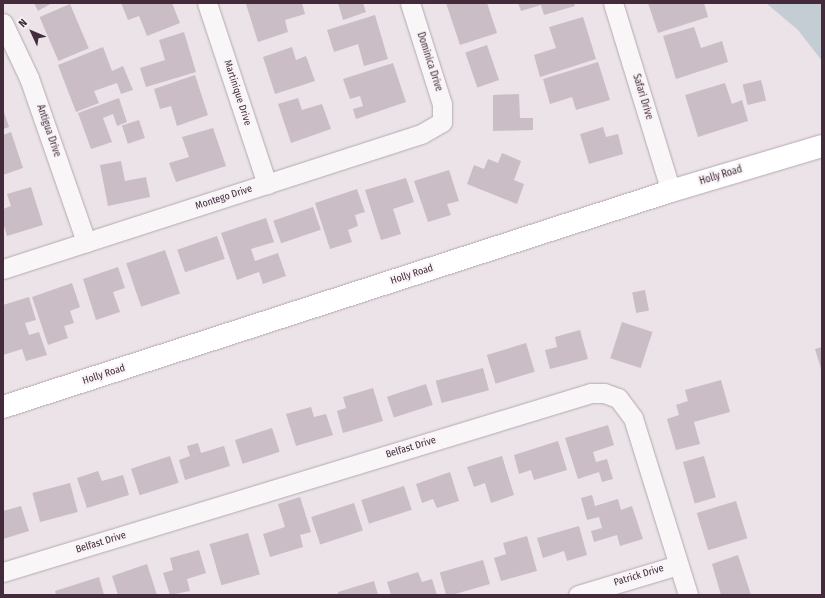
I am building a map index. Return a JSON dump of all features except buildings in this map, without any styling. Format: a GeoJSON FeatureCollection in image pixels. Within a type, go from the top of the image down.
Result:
{"type":"FeatureCollection","features":[{"type":"Feature","properties":{"kind":"main road","name":"Holly Road"},"geometry":{"type":"LineString","coordinates":[[3,407],[671,191],[822,146]]}},
{"type":"Feature","properties":{"kind":"street","name":"Martinique Drive"},"geometry":{"type":"LineString","coordinates":[[207,3],[267,184]]}},
{"type":"Feature","properties":{"kind":"street","name":"Dominica Drive"},"geometry":{"type":"LineString","coordinates":[[410,3],[442,104],[442,122]]}},
{"type":"Feature","properties":{"kind":"street","name":"Safari Drive"},"geometry":{"type":"LineString","coordinates":[[613,3],[671,191]]}},
{"type":"Feature","properties":{"kind":"street","name":"Antigua Drive"},"geometry":{"type":"LineString","coordinates":[[3,23],[29,78],[86,242]]}},
{"type":"Feature","properties":{"kind":"street","name":"Montego Drive"},"geometry":{"type":"LineString","coordinates":[[3,269],[423,133],[442,122]]}},
{"type":"Feature","properties":{"kind":"street","name":"Belfast Drive"},"geometry":{"type":"LineString","coordinates":[[3,572],[598,393],[618,398],[634,418],[688,595]]}},
{"type":"Feature","properties":{"kind":"street","name":"Patrick Drive"},"geometry":{"type":"LineString","coordinates":[[578,595],[678,565]]}},
{"type":"Feature","properties":{"kind":"shaded area"},"geometry":{"type":"Polygon","coordinates":[[[766,3],[822,3],[822,61],[798,30],[766,3]]]}}]}
